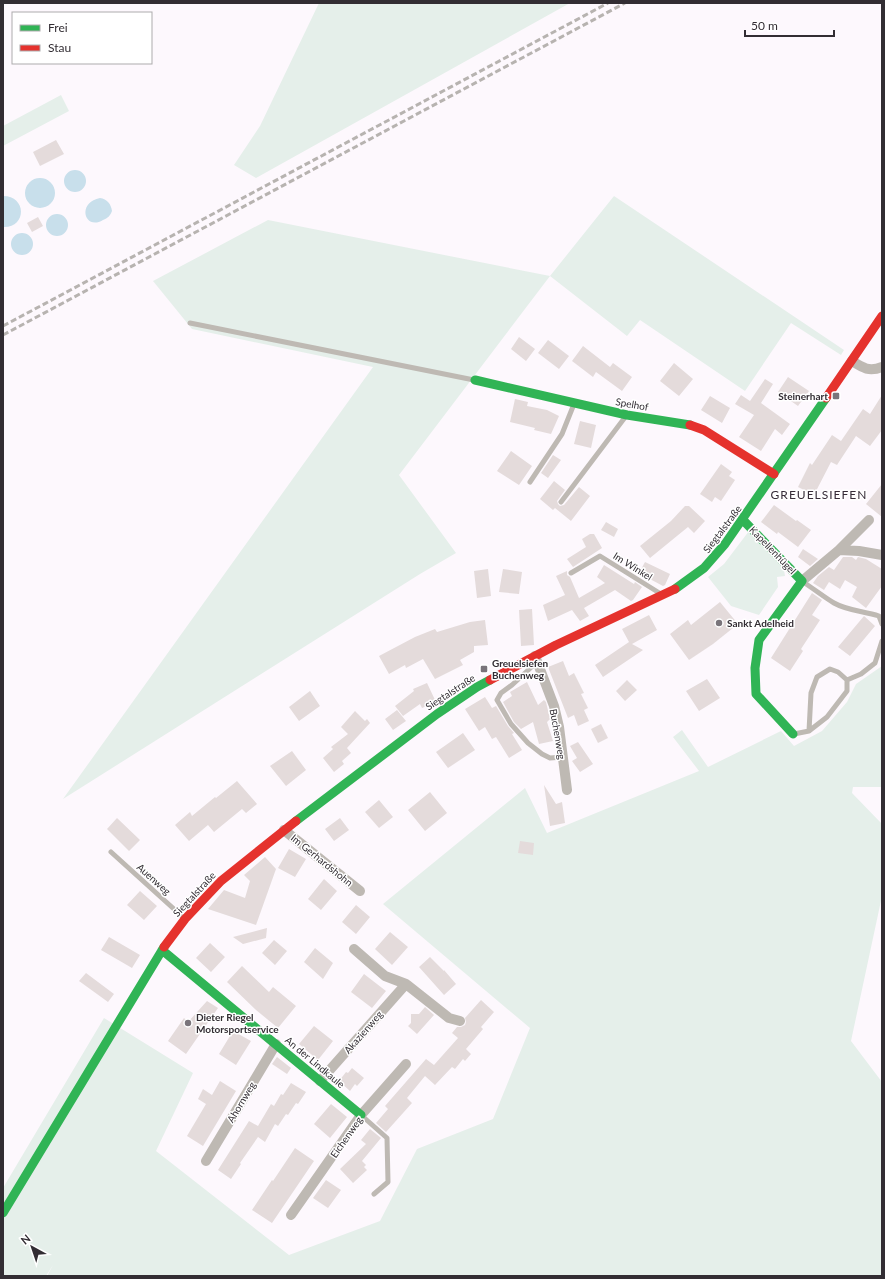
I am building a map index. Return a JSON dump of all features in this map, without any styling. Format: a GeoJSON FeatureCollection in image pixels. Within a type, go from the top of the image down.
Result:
{"type":"FeatureCollection","features":[{"type":"Feature","properties":{"kind":"main road","name":"Siegtalstraße"},"geometry":{"type":"LineString","coordinates":[[3,1213],[162,950],[185,919],[221,881],[284,830],[437,714],[478,687],[663,596],[686,582],[702,569],[720,552],[743,520],[882,316]]}},
{"type":"Feature","properties":{"kind":"main road","name":"Spelhof"},"geometry":{"type":"LineString","coordinates":[[475,380],[626,415],[693,425],[704,430],[774,474]]}},
{"type":"Feature","properties":{"kind":"main road","name":"Kapellenhügel"},"geometry":{"type":"LineString","coordinates":[[743,520],[802,581],[759,640],[755,668],[756,694],[793,734]]}},
{"type":"Feature","properties":{"kind":"main road","name":"An der Lindkaule"},"geometry":{"type":"LineString","coordinates":[[162,950],[361,1115]]}},
{"type":"Feature","properties":{"kind":"street"},"geometry":{"type":"LineString","coordinates":[[852,361],[867,369],[875,370],[882,367]]}},
{"type":"Feature","properties":{"kind":"street","name":"Kapellenhügel"},"geometry":{"type":"LineString","coordinates":[[802,581],[839,550],[869,520]]}},
{"type":"Feature","properties":{"kind":"street"},"geometry":{"type":"LineString","coordinates":[[839,550],[859,551],[882,555]]}},
{"type":"Feature","properties":{"kind":"street","name":"Buchenweg"},"geometry":{"type":"LineString","coordinates":[[536,658],[554,706],[559,727],[567,790]]}},
{"type":"Feature","properties":{"kind":"street","name":"Im Gerhardshohn"},"geometry":{"type":"LineString","coordinates":[[284,830],[360,891]]}},
{"type":"Feature","properties":{"kind":"street"},"geometry":{"type":"LineString","coordinates":[[354,949],[385,976],[406,984],[449,1018],[460,1022]]}},
{"type":"Feature","properties":{"kind":"street","name":"Akazienweg"},"geometry":{"type":"LineString","coordinates":[[320,1081],[406,984]]}},
{"type":"Feature","properties":{"kind":"street","name":"Ahornweg"},"geometry":{"type":"LineString","coordinates":[[206,1161],[276,1044]]}},
{"type":"Feature","properties":{"kind":"street","name":"Eichenweg"},"geometry":{"type":"LineString","coordinates":[[291,1215],[361,1115],[406,1064]]}},
{"type":"Feature","properties":{"kind":"lane"},"geometry":{"type":"LineString","coordinates":[[190,323],[475,380]]}},
{"type":"Feature","properties":{"kind":"lane"},"geometry":{"type":"LineString","coordinates":[[530,482],[562,434],[575,403]]}},
{"type":"Feature","properties":{"kind":"lane"},"geometry":{"type":"LineString","coordinates":[[561,502],[626,415]]}},
{"type":"Feature","properties":{"kind":"lane","name":"Im Winkel"},"geometry":{"type":"LineString","coordinates":[[572,573],[600,556],[663,596]]}},
{"type":"Feature","properties":{"kind":"lane"},"geometry":{"type":"LineString","coordinates":[[802,581],[834,603],[850,609],[879,616],[882,624]]}},
{"type":"Feature","properties":{"kind":"lane"},"geometry":{"type":"LineString","coordinates":[[847,680],[860,674],[875,663],[882,642]]}},
{"type":"Feature","properties":{"kind":"lane"},"geometry":{"type":"LineString","coordinates":[[536,658],[512,685],[501,693],[497,700],[511,724],[528,743],[542,754],[550,758],[563,757]]}},
{"type":"Feature","properties":{"kind":"lane"},"geometry":{"type":"LineString","coordinates":[[793,734],[809,731],[827,717],[847,691],[847,680],[838,672],[830,669],[817,677],[811,693],[809,731]]}},
{"type":"Feature","properties":{"kind":"lane","name":"Auenweg"},"geometry":{"type":"LineString","coordinates":[[111,852],[185,919]]}},
{"type":"Feature","properties":{"kind":"lane"},"geometry":{"type":"LineString","coordinates":[[361,1115],[387,1138],[388,1182],[374,1194]]}},
{"type":"Feature","properties":{"kind":"shaded area"},"geometry":{"type":"Polygon","coordinates":[[[319,3],[570,3],[256,178],[234,165],[260,126],[319,3]]]}},
{"type":"Feature","properties":{"kind":"shaded area"},"geometry":{"type":"Polygon","coordinates":[[[61,95],[69,111],[3,146],[3,126],[61,95]]]}},
{"type":"Feature","properties":{"kind":"shaded area"},"geometry":{"type":"Polygon","coordinates":[[[614,196],[844,350],[841,355],[791,323],[745,391],[640,320],[627,336],[550,276],[614,196]]]}},
{"type":"Feature","properties":{"kind":"shaded area"},"geometry":{"type":"Polygon","coordinates":[[[268,220],[550,276],[399,475],[456,553],[420,574],[63,799],[373,367],[192,329],[153,281],[268,220]]]}},
{"type":"Feature","properties":{"kind":"shaded area"},"geometry":{"type":"Polygon","coordinates":[[[749,531],[783,564],[785,576],[777,577],[778,587],[759,615],[731,606],[708,577],[724,564],[749,531]]]}},
{"type":"Feature","properties":{"kind":"shaded area"},"geometry":{"type":"Polygon","coordinates":[[[882,666],[882,787],[853,787],[852,793],[882,824],[882,896],[851,1041],[882,1082],[882,1276],[47,1276],[53,1265],[46,1276],[3,1276],[3,1188],[104,1018],[193,1073],[156,1151],[289,1255],[380,1221],[417,1149],[493,1119],[530,1028],[383,904],[525,788],[547,833],[699,771],[673,737],[682,730],[708,767],[781,731],[794,746],[822,731],[847,702],[856,684],[882,666]]]}},
{"type":"Feature","properties":{"kind":"water"},"geometry":{"type":"Polygon","coordinates":[[[75,170],[83,173],[86,181],[83,189],[75,192],[67,189],[64,181],[67,173],[75,170]]]}},
{"type":"Feature","properties":{"kind":"water"},"geometry":{"type":"Polygon","coordinates":[[[40,178],[51,182],[55,193],[51,204],[40,208],[29,204],[25,193],[29,182],[40,178]]]}},
{"type":"Feature","properties":{"kind":"water"},"geometry":{"type":"Polygon","coordinates":[[[3,196],[11,197],[20,206],[20,218],[11,226],[3,227],[3,196]]]}},
{"type":"Feature","properties":{"kind":"water"},"geometry":{"type":"Polygon","coordinates":[[[100,198],[105,199],[108,202],[112,211],[110,216],[97,222],[92,222],[86,215],[86,210],[92,201],[100,198]]]}},
{"type":"Feature","properties":{"kind":"water"},"geometry":{"type":"Polygon","coordinates":[[[57,214],[65,217],[68,225],[65,233],[57,236],[49,233],[46,225],[49,217],[57,214]]]}},
{"type":"Feature","properties":{"kind":"water"},"geometry":{"type":"Polygon","coordinates":[[[22,233],[30,236],[33,244],[30,252],[22,255],[14,252],[11,244],[14,236],[22,233]]]}},
{"type":"Feature","properties":{"kind":"building"},"geometry":{"type":"Polygon","coordinates":[[[56,140],[64,154],[40,166],[33,152],[56,140]]]}},
{"type":"Feature","properties":{"kind":"building"},"geometry":{"type":"Polygon","coordinates":[[[38,217],[43,226],[32,232],[27,223],[38,217]]]}},
{"type":"Feature","properties":{"kind":"building"},"geometry":{"type":"Polygon","coordinates":[[[519,337],[535,349],[526,361],[511,349],[519,337]]]}},
{"type":"Feature","properties":{"kind":"building"},"geometry":{"type":"Polygon","coordinates":[[[548,340],[569,356],[559,369],[538,353],[548,340]]]}},
{"type":"Feature","properties":{"kind":"building"},"geometry":{"type":"Polygon","coordinates":[[[583,346],[610,367],[613,363],[632,377],[622,391],[596,372],[593,377],[572,361],[583,346]]]}},
{"type":"Feature","properties":{"kind":"building"},"geometry":{"type":"Polygon","coordinates":[[[674,363],[693,379],[679,396],[660,381],[674,363]]]}},
{"type":"Feature","properties":{"kind":"building"},"geometry":{"type":"Polygon","coordinates":[[[788,377],[809,391],[798,406],[778,392],[788,377]]]}},
{"type":"Feature","properties":{"kind":"building"},"geometry":{"type":"Polygon","coordinates":[[[765,379],[773,384],[761,403],[790,424],[782,435],[775,429],[761,451],[739,437],[754,415],[735,404],[741,395],[750,401],[765,379]]]}},
{"type":"Feature","properties":{"kind":"building"},"geometry":{"type":"Polygon","coordinates":[[[882,395],[882,430],[870,446],[856,436],[837,465],[831,462],[814,495],[798,487],[810,463],[812,465],[832,435],[841,441],[863,409],[870,414],[882,395]]]}},
{"type":"Feature","properties":{"kind":"building"},"geometry":{"type":"Polygon","coordinates":[[[710,396],[730,408],[722,423],[701,410],[710,396]]]}},
{"type":"Feature","properties":{"kind":"building"},"geometry":{"type":"Polygon","coordinates":[[[515,399],[528,402],[527,406],[547,410],[559,416],[551,434],[534,430],[535,428],[510,422],[515,399]]]}},
{"type":"Feature","properties":{"kind":"building"},"geometry":{"type":"Polygon","coordinates":[[[580,421],[596,425],[591,448],[574,444],[580,421]]]}},
{"type":"Feature","properties":{"kind":"building"},"geometry":{"type":"Polygon","coordinates":[[[511,451],[532,466],[519,485],[497,471],[511,451]]]}},
{"type":"Feature","properties":{"kind":"building"},"geometry":{"type":"Polygon","coordinates":[[[553,455],[561,460],[548,478],[541,473],[553,455]]]}},
{"type":"Feature","properties":{"kind":"building"},"geometry":{"type":"Polygon","coordinates":[[[721,464],[732,472],[729,476],[735,480],[721,501],[715,497],[712,502],[700,494],[721,464]]]}},
{"type":"Feature","properties":{"kind":"building"},"geometry":{"type":"Polygon","coordinates":[[[554,481],[565,490],[557,501],[560,506],[564,505],[579,487],[590,496],[571,521],[555,508],[553,510],[540,499],[554,481]]]}},
{"type":"Feature","properties":{"kind":"building"},"geometry":{"type":"Polygon","coordinates":[[[882,484],[882,517],[866,504],[882,484]]]}},
{"type":"Feature","properties":{"kind":"building"},"geometry":{"type":"Polygon","coordinates":[[[774,505],[811,530],[798,547],[778,532],[777,534],[761,522],[774,505]]]}},
{"type":"Feature","properties":{"kind":"building"},"geometry":{"type":"Polygon","coordinates":[[[685,506],[689,506],[705,521],[694,533],[688,527],[650,558],[640,546],[671,521],[685,506]]]}},
{"type":"Feature","properties":{"kind":"building"},"geometry":{"type":"Polygon","coordinates":[[[606,522],[618,529],[614,537],[601,530],[606,522]]]}},
{"type":"Feature","properties":{"kind":"building"},"geometry":{"type":"Polygon","coordinates":[[[590,534],[594,534],[602,548],[573,567],[567,559],[586,547],[582,539],[590,534]]]}},
{"type":"Feature","properties":{"kind":"building"},"geometry":{"type":"Polygon","coordinates":[[[803,549],[818,559],[810,566],[798,557],[803,549]]]}},
{"type":"Feature","properties":{"kind":"building"},"geometry":{"type":"Polygon","coordinates":[[[843,557],[852,557],[856,560],[858,557],[866,559],[882,569],[882,586],[866,608],[852,597],[857,587],[845,580],[840,589],[829,582],[824,590],[813,583],[818,576],[829,567],[834,570],[843,557]]]}},
{"type":"Feature","properties":{"kind":"building"},"geometry":{"type":"Polygon","coordinates":[[[645,562],[670,574],[665,585],[663,586],[648,578],[646,580],[638,575],[645,562]]]}},
{"type":"Feature","properties":{"kind":"building"},"geometry":{"type":"Polygon","coordinates":[[[604,565],[634,584],[635,582],[642,587],[633,600],[631,601],[615,590],[584,608],[589,616],[580,621],[572,610],[548,621],[543,605],[565,595],[556,576],[567,571],[567,575],[570,577],[579,598],[605,583],[597,577],[604,565]]]}},
{"type":"Feature","properties":{"kind":"building"},"geometry":{"type":"Polygon","coordinates":[[[488,569],[491,596],[477,598],[474,571],[488,569]]]}},
{"type":"Feature","properties":{"kind":"building"},"geometry":{"type":"Polygon","coordinates":[[[503,569],[522,572],[519,594],[499,592],[503,569]]]}},
{"type":"Feature","properties":{"kind":"building"},"geometry":{"type":"Polygon","coordinates":[[[812,593],[822,600],[812,615],[820,620],[801,649],[803,651],[790,671],[771,658],[812,593]]]}},
{"type":"Feature","properties":{"kind":"building"},"geometry":{"type":"Polygon","coordinates":[[[720,602],[738,624],[713,644],[689,660],[670,634],[688,620],[691,625],[720,602]]]}},
{"type":"Feature","properties":{"kind":"building"},"geometry":{"type":"Polygon","coordinates":[[[532,609],[534,645],[521,646],[519,610],[532,609]]]}},
{"type":"Feature","properties":{"kind":"building"},"geometry":{"type":"Polygon","coordinates":[[[649,615],[657,630],[632,644],[643,650],[603,677],[595,665],[629,642],[622,629],[649,615]]]}},
{"type":"Feature","properties":{"kind":"building"},"geometry":{"type":"Polygon","coordinates":[[[864,616],[875,626],[850,656],[838,647],[864,616]]]}},
{"type":"Feature","properties":{"kind":"building"},"geometry":{"type":"Polygon","coordinates":[[[485,620],[488,645],[474,646],[474,652],[460,660],[463,665],[435,679],[423,659],[406,668],[405,665],[389,674],[379,656],[415,637],[435,629],[437,632],[470,622],[485,620]]]}},
{"type":"Feature","properties":{"kind":"building"},"geometry":{"type":"Polygon","coordinates":[[[563,661],[569,676],[574,673],[584,693],[581,694],[588,708],[584,710],[589,721],[578,726],[574,715],[568,718],[548,667],[563,661]]]}},
{"type":"Feature","properties":{"kind":"building"},"geometry":{"type":"Polygon","coordinates":[[[707,679],[720,698],[699,711],[686,691],[707,679]]]}},
{"type":"Feature","properties":{"kind":"building"},"geometry":{"type":"Polygon","coordinates":[[[627,680],[637,690],[625,701],[616,691],[627,680]]]}},
{"type":"Feature","properties":{"kind":"building"},"geometry":{"type":"Polygon","coordinates":[[[527,682],[538,705],[544,700],[546,702],[550,719],[547,722],[553,741],[539,744],[533,722],[521,729],[514,722],[503,702],[512,696],[510,692],[527,682]]]}},
{"type":"Feature","properties":{"kind":"building"},"geometry":{"type":"Polygon","coordinates":[[[427,683],[436,702],[422,708],[420,704],[403,716],[395,706],[414,691],[413,689],[427,683]]]}},
{"type":"Feature","properties":{"kind":"building"},"geometry":{"type":"Polygon","coordinates":[[[310,691],[320,706],[299,721],[289,707],[310,691]]]}},
{"type":"Feature","properties":{"kind":"building"},"geometry":{"type":"Polygon","coordinates":[[[485,697],[492,708],[496,706],[514,733],[512,734],[522,750],[509,758],[496,737],[492,739],[485,727],[479,731],[465,709],[485,697]]]}},
{"type":"Feature","properties":{"kind":"building"},"geometry":{"type":"Polygon","coordinates":[[[397,710],[406,721],[393,730],[385,719],[397,710]]]}},
{"type":"Feature","properties":{"kind":"building"},"geometry":{"type":"Polygon","coordinates":[[[355,711],[365,721],[367,719],[370,723],[347,748],[351,753],[342,761],[344,764],[334,772],[323,758],[333,749],[331,747],[348,734],[341,727],[355,711]]]}},
{"type":"Feature","properties":{"kind":"building"},"geometry":{"type":"Polygon","coordinates":[[[601,724],[608,738],[598,743],[591,729],[601,724]]]}},
{"type":"Feature","properties":{"kind":"building"},"geometry":{"type":"Polygon","coordinates":[[[463,733],[475,750],[448,768],[436,752],[463,733]]]}},
{"type":"Feature","properties":{"kind":"building"},"geometry":{"type":"Polygon","coordinates":[[[578,742],[593,764],[580,772],[572,761],[577,758],[570,746],[578,742]]]}},
{"type":"Feature","properties":{"kind":"building"},"geometry":{"type":"Polygon","coordinates":[[[292,751],[306,770],[286,786],[270,766],[292,751]]]}},
{"type":"Feature","properties":{"kind":"building"},"geometry":{"type":"Polygon","coordinates":[[[237,781],[257,804],[246,813],[242,809],[214,832],[208,825],[189,841],[175,825],[190,812],[192,816],[237,781]]]}},
{"type":"Feature","properties":{"kind":"building"},"geometry":{"type":"Polygon","coordinates":[[[544,785],[556,804],[562,802],[565,823],[550,826],[544,785]]]}},
{"type":"Feature","properties":{"kind":"building"},"geometry":{"type":"Polygon","coordinates":[[[430,792],[447,813],[425,831],[408,810],[430,792]]]}},
{"type":"Feature","properties":{"kind":"building"},"geometry":{"type":"Polygon","coordinates":[[[379,800],[393,817],[379,828],[365,812],[379,800]]]}},
{"type":"Feature","properties":{"kind":"building"},"geometry":{"type":"Polygon","coordinates":[[[117,818],[140,840],[129,851],[107,829],[117,818]]]}},
{"type":"Feature","properties":{"kind":"building"},"geometry":{"type":"Polygon","coordinates":[[[340,818],[349,830],[334,841],[325,829],[340,818]]]}},
{"type":"Feature","properties":{"kind":"building"},"geometry":{"type":"Polygon","coordinates":[[[520,841],[534,843],[533,855],[518,853],[520,841]]]}},
{"type":"Feature","properties":{"kind":"building"},"geometry":{"type":"Polygon","coordinates":[[[289,849],[306,859],[295,877],[278,868],[289,849]]]}},
{"type":"Feature","properties":{"kind":"building"},"geometry":{"type":"Polygon","coordinates":[[[265,857],[276,869],[256,925],[208,909],[224,890],[245,898],[250,881],[244,875],[265,857]]]}},
{"type":"Feature","properties":{"kind":"building"},"geometry":{"type":"Polygon","coordinates":[[[324,879],[337,891],[321,910],[308,899],[324,879]]]}},
{"type":"Feature","properties":{"kind":"building"},"geometry":{"type":"Polygon","coordinates":[[[140,891],[157,906],[144,920],[127,905],[140,891]]]}},
{"type":"Feature","properties":{"kind":"building"},"geometry":{"type":"Polygon","coordinates":[[[356,905],[370,917],[356,934],[342,922],[356,905]]]}},
{"type":"Feature","properties":{"kind":"building"},"geometry":{"type":"Polygon","coordinates":[[[267,928],[266,938],[243,944],[233,937],[267,928]]]}},
{"type":"Feature","properties":{"kind":"building"},"geometry":{"type":"Polygon","coordinates":[[[390,932],[408,947],[392,965],[375,949],[390,932]]]}},
{"type":"Feature","properties":{"kind":"building"},"geometry":{"type":"Polygon","coordinates":[[[109,937],[140,955],[132,968],[101,950],[109,937]]]}},
{"type":"Feature","properties":{"kind":"building"},"geometry":{"type":"Polygon","coordinates":[[[274,940],[287,951],[275,965],[262,953],[274,940]]]}},
{"type":"Feature","properties":{"kind":"building"},"geometry":{"type":"Polygon","coordinates":[[[210,943],[225,957],[211,972],[196,958],[210,943]]]}},
{"type":"Feature","properties":{"kind":"building"},"geometry":{"type":"Polygon","coordinates":[[[315,948],[333,963],[323,979],[304,962],[315,948]]]}},
{"type":"Feature","properties":{"kind":"building"},"geometry":{"type":"Polygon","coordinates":[[[430,957],[456,984],[444,995],[419,967],[430,957]]]}},
{"type":"Feature","properties":{"kind":"building"},"geometry":{"type":"Polygon","coordinates":[[[242,966],[269,992],[273,987],[296,1006],[278,1028],[256,1010],[227,982],[242,966]]]}},
{"type":"Feature","properties":{"kind":"building"},"geometry":{"type":"Polygon","coordinates":[[[86,973],[114,994],[108,1002],[79,981],[86,973]]]}},
{"type":"Feature","properties":{"kind":"building"},"geometry":{"type":"Polygon","coordinates":[[[364,974],[386,991],[372,1008],[351,992],[364,974]]]}},
{"type":"Feature","properties":{"kind":"building"},"geometry":{"type":"Polygon","coordinates":[[[481,1000],[494,1012],[481,1027],[483,1029],[466,1049],[471,1054],[465,1061],[463,1059],[455,1069],[452,1067],[435,1085],[425,1076],[407,1098],[412,1103],[386,1132],[376,1123],[388,1109],[385,1106],[426,1059],[434,1065],[458,1038],[452,1033],[457,1027],[465,1025],[465,1018],[481,1000]]]}},
{"type":"Feature","properties":{"kind":"building"},"geometry":{"type":"Polygon","coordinates":[[[207,1001],[218,1008],[186,1054],[168,1041],[184,1018],[188,1022],[207,1001]]]}},
{"type":"Feature","properties":{"kind":"building"},"geometry":{"type":"Polygon","coordinates":[[[425,1007],[434,1015],[417,1034],[408,1026],[411,1023],[411,1014],[419,1014],[425,1007]]]}},
{"type":"Feature","properties":{"kind":"building"},"geometry":{"type":"Polygon","coordinates":[[[314,1026],[333,1041],[318,1060],[299,1044],[314,1026]]]}},
{"type":"Feature","properties":{"kind":"building"},"geometry":{"type":"Polygon","coordinates":[[[233,1031],[251,1041],[236,1065],[219,1054],[233,1031]]]}},
{"type":"Feature","properties":{"kind":"building"},"geometry":{"type":"Polygon","coordinates":[[[277,1057],[291,1068],[287,1074],[272,1064],[277,1057]]]}},
{"type":"Feature","properties":{"kind":"building"},"geometry":{"type":"Polygon","coordinates":[[[352,1068],[364,1078],[357,1086],[355,1084],[350,1091],[339,1081],[346,1072],[348,1073],[352,1068]]]}},
{"type":"Feature","properties":{"kind":"building"},"geometry":{"type":"Polygon","coordinates":[[[220,1081],[236,1091],[203,1146],[187,1136],[206,1104],[198,1099],[203,1089],[212,1095],[220,1081]]]}},
{"type":"Feature","properties":{"kind":"building"},"geometry":{"type":"Polygon","coordinates":[[[291,1083],[306,1092],[298,1104],[296,1103],[288,1115],[286,1114],[278,1126],[275,1124],[265,1142],[258,1137],[231,1179],[218,1170],[249,1121],[258,1126],[271,1104],[274,1106],[281,1094],[283,1095],[291,1083]]]}},
{"type":"Feature","properties":{"kind":"building"},"geometry":{"type":"Polygon","coordinates":[[[331,1104],[347,1117],[330,1138],[314,1124],[331,1104]]]}},
{"type":"Feature","properties":{"kind":"building"},"geometry":{"type":"Polygon","coordinates":[[[370,1129],[381,1138],[362,1161],[366,1165],[364,1167],[367,1170],[353,1183],[340,1169],[366,1144],[361,1140],[370,1129]]]}},
{"type":"Feature","properties":{"kind":"building"},"geometry":{"type":"Polygon","coordinates":[[[295,1148],[314,1161],[272,1223],[252,1210],[295,1148]]]}},
{"type":"Feature","properties":{"kind":"building"},"geometry":{"type":"Polygon","coordinates":[[[326,1180],[341,1190],[328,1208],[313,1198],[326,1180]]]}},
{"type":"Feature","properties":{"kind":"railway"},"geometry":{"type":"LineString","coordinates":[[3,326],[608,3]]}},
{"type":"Feature","properties":{"kind":"railway"},"geometry":{"type":"LineString","coordinates":[[3,335],[625,3]]}},
{"type":"Feature","properties":{"kind":"traffic: fast"},"geometry":{"type":"LineString","coordinates":[[475,380],[627,415],[690,425]]}},
{"type":"Feature","properties":{"kind":"traffic: fast"},"geometry":{"type":"LineString","coordinates":[[675,589],[704,568],[725,544],[826,398]]}},
{"type":"Feature","properties":{"kind":"traffic: fast"},"geometry":{"type":"LineString","coordinates":[[743,520],[802,581],[759,640],[755,668],[756,694],[793,734]]}},
{"type":"Feature","properties":{"kind":"traffic: fast"},"geometry":{"type":"LineString","coordinates":[[296,821],[437,714],[490,680]]}},
{"type":"Feature","properties":{"kind":"traffic: fast"},"geometry":{"type":"LineString","coordinates":[[3,1213],[164,947]]}},
{"type":"Feature","properties":{"kind":"traffic: fast"},"geometry":{"type":"LineString","coordinates":[[162,950],[361,1115]]}},
{"type":"Feature","properties":{"kind":"traffic: jam"},"geometry":{"type":"LineString","coordinates":[[826,398],[882,316]]}},
{"type":"Feature","properties":{"kind":"traffic: jam"},"geometry":{"type":"LineString","coordinates":[[690,425],[704,430],[774,474]]}},
{"type":"Feature","properties":{"kind":"traffic: jam"},"geometry":{"type":"LineString","coordinates":[[490,680],[556,645],[675,589]]}},
{"type":"Feature","properties":{"kind":"traffic: jam"},"geometry":{"type":"LineString","coordinates":[[164,947],[185,919],[221,881],[296,821]]}},
{"type":"Feature","properties":{"kind":"place","name":"Steinerhart"},"geometry":{"type":"Point","coordinates":[836,396]}},
{"type":"Feature","properties":{"kind":"place","name":"Sankt Adelheid"},"geometry":{"type":"Point","coordinates":[719,623]}},
{"type":"Feature","properties":{"kind":"place","name":"Greuelsiefen Buchenweg"},"geometry":{"type":"Point","coordinates":[484,669]}},
{"type":"Feature","properties":{"kind":"place","name":"Dieter Riegel Motorsportservice"},"geometry":{"type":"Point","coordinates":[188,1023]}},
{"type":"Feature","properties":{"kind":"district","name":"GREUELSIEFEN"},"geometry":{"type":"Point","coordinates":[819,495]}}]}
